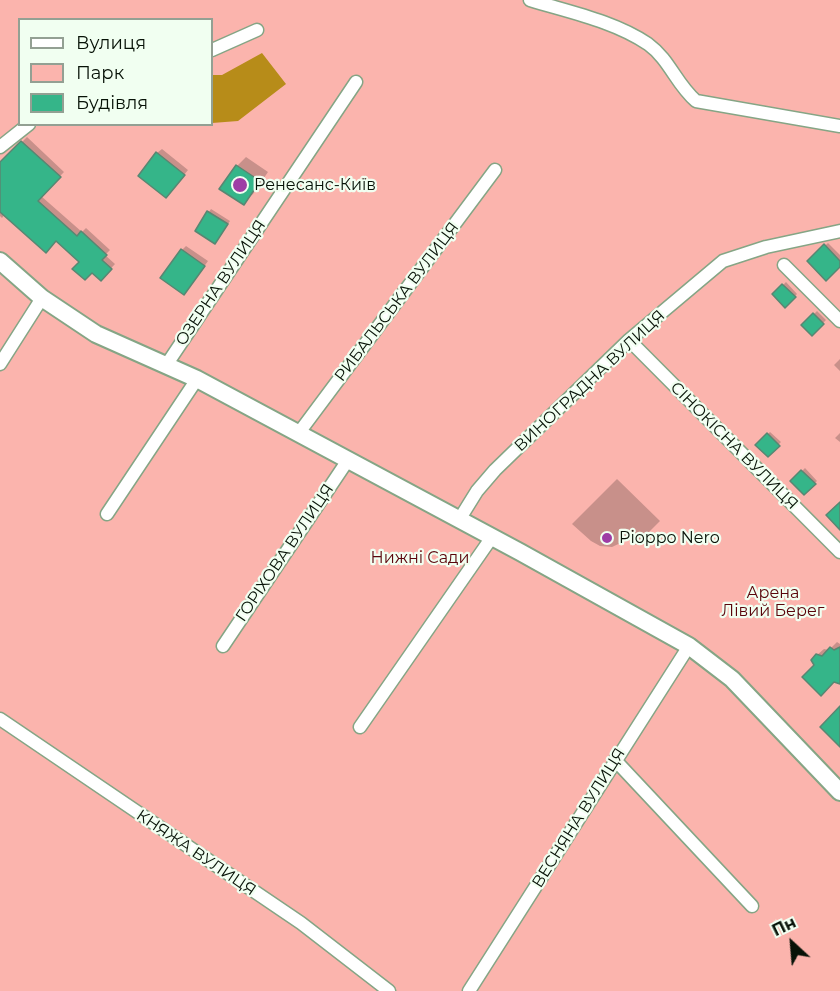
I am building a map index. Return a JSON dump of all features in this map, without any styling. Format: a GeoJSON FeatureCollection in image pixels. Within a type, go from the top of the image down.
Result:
{"type":"FeatureCollection","features":[{"type":"Feature","properties":{"kind":"street"},"geometry":{"type":"LineString","coordinates":[[530,0],[614,27],[648,45],[667,62],[680,85],[696,101],[840,126]]}},
{"type":"Feature","properties":{"kind":"street"},"geometry":{"type":"LineString","coordinates":[[213,50],[256,30]]}},
{"type":"Feature","properties":{"kind":"street","name":"ОЗЕРНА ВУЛИЦЯ"},"geometry":{"type":"LineString","coordinates":[[167,364],[356,82]]}},
{"type":"Feature","properties":{"kind":"street"},"geometry":{"type":"LineString","coordinates":[[0,147],[26,126]]}},
{"type":"Feature","properties":{"kind":"street","name":"РИБАЛЬСЬКА ВУЛИЦЯ"},"geometry":{"type":"LineString","coordinates":[[298,434],[495,170]]}},
{"type":"Feature","properties":{"kind":"street","name":"ВИНОГРАДНА ВУЛИЦЯ"},"geometry":{"type":"LineString","coordinates":[[459,520],[477,491],[495,470],[629,340],[723,261],[766,247],[840,231]]}},
{"type":"Feature","properties":{"kind":"street"},"geometry":{"type":"LineString","coordinates":[[0,261],[42,298],[96,334],[197,379],[492,537],[689,646],[732,679],[840,792]]}},
{"type":"Feature","properties":{"kind":"street"},"geometry":{"type":"LineString","coordinates":[[784,265],[840,321]]}},
{"type":"Feature","properties":{"kind":"street"},"geometry":{"type":"LineString","coordinates":[[0,363],[42,298]]}},
{"type":"Feature","properties":{"kind":"street","name":"СІНОКІСНА ВУЛИЦЯ"},"geometry":{"type":"LineString","coordinates":[[629,340],[840,552]]}},
{"type":"Feature","properties":{"kind":"street"},"geometry":{"type":"LineString","coordinates":[[107,514],[197,379]]}},
{"type":"Feature","properties":{"kind":"street","name":"ГОРІХОВА ВУЛИЦЯ"},"geometry":{"type":"LineString","coordinates":[[223,646],[348,460]]}},
{"type":"Feature","properties":{"kind":"street"},"geometry":{"type":"LineString","coordinates":[[360,727],[492,537]]}},
{"type":"Feature","properties":{"kind":"street","name":"ВЕСНЯНА ВУЛИЦЯ"},"geometry":{"type":"LineString","coordinates":[[470,991],[689,646]]}},
{"type":"Feature","properties":{"kind":"street","name":"КНЯЖА ВУЛИЦЯ"},"geometry":{"type":"LineString","coordinates":[[0,719],[301,923],[389,991]]}},
{"type":"Feature","properties":{"kind":"street"},"geometry":{"type":"LineString","coordinates":[[615,760],[752,906]]}},
{"type":"Feature","properties":{"kind":"green space","name":"Нижні Сади"},"geometry":{"type":"Polygon","coordinates":[[[0,0],[840,0],[840,991],[0,991],[0,0]]]}},
{"type":"Feature","properties":{"kind":"shaded area"},"geometry":{"type":"Polygon","coordinates":[[[262,53],[286,84],[238,121],[213,123],[213,75],[222,75],[262,53]]]}},
{"type":"Feature","properties":{"kind":"building"},"geometry":{"type":"Polygon","coordinates":[[[21,141],[61,177],[38,201],[77,236],[81,231],[107,255],[102,260],[112,269],[101,281],[92,273],[85,280],[72,269],[79,262],[56,241],[46,253],[0,212],[0,162],[21,141]]]}},
{"type":"Feature","properties":{"kind":"building"},"geometry":{"type":"Polygon","coordinates":[[[156,152],[185,175],[166,198],[138,176],[156,152]]]}},
{"type":"Feature","properties":{"kind":"building","name":"Ренесанс-Київ"},"geometry":{"type":"Polygon","coordinates":[[[236,165],[260,181],[244,205],[219,189],[236,165]]]}},
{"type":"Feature","properties":{"kind":"building"},"geometry":{"type":"Polygon","coordinates":[[[207,211],[228,224],[215,244],[195,231],[207,211]]]}},
{"type":"Feature","properties":{"kind":"building"},"geometry":{"type":"Polygon","coordinates":[[[824,244],[840,261],[840,267],[826,281],[807,261],[824,244]]]}},
{"type":"Feature","properties":{"kind":"building"},"geometry":{"type":"Polygon","coordinates":[[[181,249],[205,266],[184,295],[160,278],[181,249]]]}},
{"type":"Feature","properties":{"kind":"building"},"geometry":{"type":"Polygon","coordinates":[[[782,284],[796,297],[785,308],[772,294],[782,284]]]}},
{"type":"Feature","properties":{"kind":"building"},"geometry":{"type":"Polygon","coordinates":[[[813,313],[824,324],[812,336],[801,325],[813,313]]]}},
{"type":"Feature","properties":{"kind":"building"},"geometry":{"type":"Polygon","coordinates":[[[767,433],[780,446],[768,457],[755,445],[767,433]]]}},
{"type":"Feature","properties":{"kind":"building"},"geometry":{"type":"Polygon","coordinates":[[[801,470],[816,484],[804,495],[790,481],[801,470]]]}},
{"type":"Feature","properties":{"kind":"building"},"geometry":{"type":"Polygon","coordinates":[[[840,502],[840,530],[826,515],[840,502]]]}},
{"type":"Feature","properties":{"kind":"building"},"geometry":{"type":"Polygon","coordinates":[[[830,647],[834,650],[840,647],[840,684],[834,682],[821,696],[802,677],[814,665],[811,660],[816,654],[822,656],[830,647]]]}},
{"type":"Feature","properties":{"kind":"building"},"geometry":{"type":"Polygon","coordinates":[[[840,706],[840,747],[820,727],[840,706]]]}},
{"type":"Feature","properties":{"kind":"place","name":"Ренесанс-Київ"},"geometry":{"type":"Point","coordinates":[240,185]}},
{"type":"Feature","properties":{"kind":"place","name":"Pioppo Nero"},"geometry":{"type":"Point","coordinates":[607,538]}},
{"type":"Feature","properties":{"kind":"park label","name":"Арена Лівий Берег"},"geometry":{"type":"Point","coordinates":[773,602]}}]}
